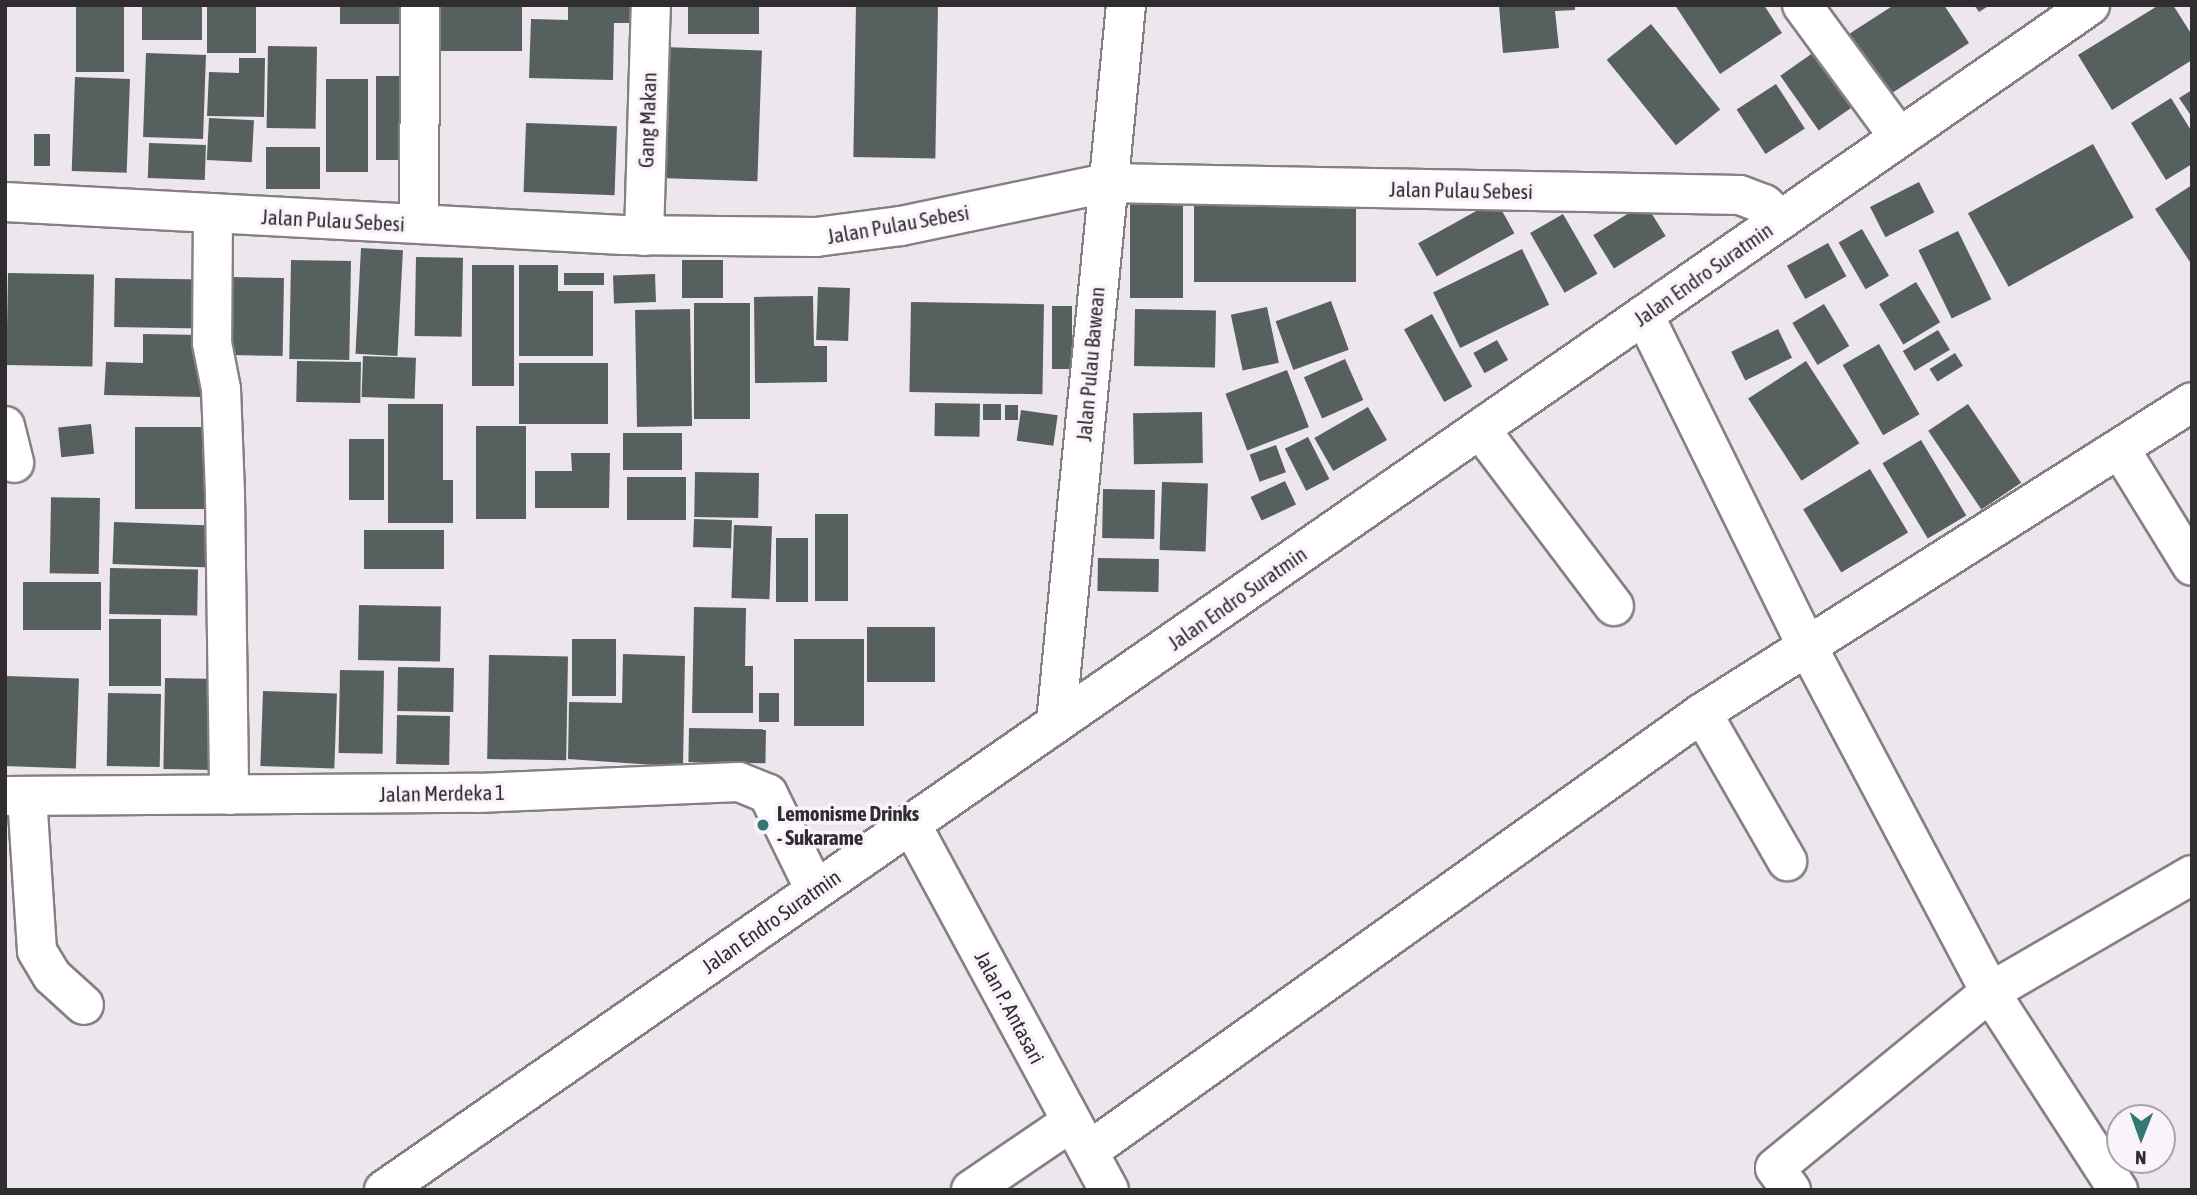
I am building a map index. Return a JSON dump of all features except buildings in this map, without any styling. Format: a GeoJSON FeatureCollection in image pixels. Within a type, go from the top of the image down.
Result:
{"type":"FeatureCollection","features":[{"type":"Feature","properties":{"kind":"street"},"geometry":{"type":"LineString","coordinates":[[419,224],[420,5]]}},
{"type":"Feature","properties":{"kind":"street","name":"Gang Makan"},"geometry":{"type":"LineString","coordinates":[[643,236],[651,5]]}},
{"type":"Feature","properties":{"kind":"street","name":"Jalan Pulau Bawean"},"geometry":{"type":"LineString","coordinates":[[1056,723],[1126,5]]}},
{"type":"Feature","properties":{"kind":"street"},"geometry":{"type":"LineString","coordinates":[[1802,5],[1899,137]]}},
{"type":"Feature","properties":{"kind":"street","name":"Jalan Endro Suratmin"},"geometry":{"type":"LineString","coordinates":[[384,1190],[2086,6]]}},
{"type":"Feature","properties":{"kind":"street","name":"Jalan Pulau Sebesi"},"geometry":{"type":"LineString","coordinates":[[5,202],[643,236],[848,234],[1107,183],[1740,195],[1764,204],[1781,220]]}},
{"type":"Feature","properties":{"kind":"street"},"geometry":{"type":"LineString","coordinates":[[213,213],[212,343],[221,389],[225,481],[229,795]]}},
{"type":"Feature","properties":{"kind":"street"},"geometry":{"type":"LineString","coordinates":[[1644,315],[1806,645],[1990,992],[2118,1190]]}},
{"type":"Feature","properties":{"kind":"street"},"geometry":{"type":"LineString","coordinates":[[971,1190],[1080,1136],[1702,713],[2192,402]]}},
{"type":"Feature","properties":{"kind":"street"},"geometry":{"type":"LineString","coordinates":[[5,426],[14,463]]}},
{"type":"Feature","properties":{"kind":"street"},"geometry":{"type":"LineString","coordinates":[[1480,429],[1614,606]]}},
{"type":"Feature","properties":{"kind":"street"},"geometry":{"type":"LineString","coordinates":[[2120,449],[2192,566]]}},
{"type":"Feature","properties":{"kind":"street"},"geometry":{"type":"LineString","coordinates":[[1702,713],[1787,861]]}},
{"type":"Feature","properties":{"kind":"street","name":"Jalan Merdeka 1"},"geometry":{"type":"LineString","coordinates":[[16,796],[229,795],[750,784],[768,794],[815,890]]}},
{"type":"Feature","properties":{"kind":"street"},"geometry":{"type":"LineString","coordinates":[[16,796],[37,951],[52,976],[84,1005]]}},
{"type":"Feature","properties":{"kind":"street","name":"Jalan P. Antasari"},"geometry":{"type":"LineString","coordinates":[[911,824],[1109,1190]]}},
{"type":"Feature","properties":{"kind":"street"},"geometry":{"type":"LineString","coordinates":[[1791,1190],[1774,1168],[1990,992],[2192,875]]}},
{"type":"Feature","properties":{"kind":"place","name":"Lemonisme Drinks - Sukarame"},"geometry":{"type":"Point","coordinates":[763,825]}}]}
